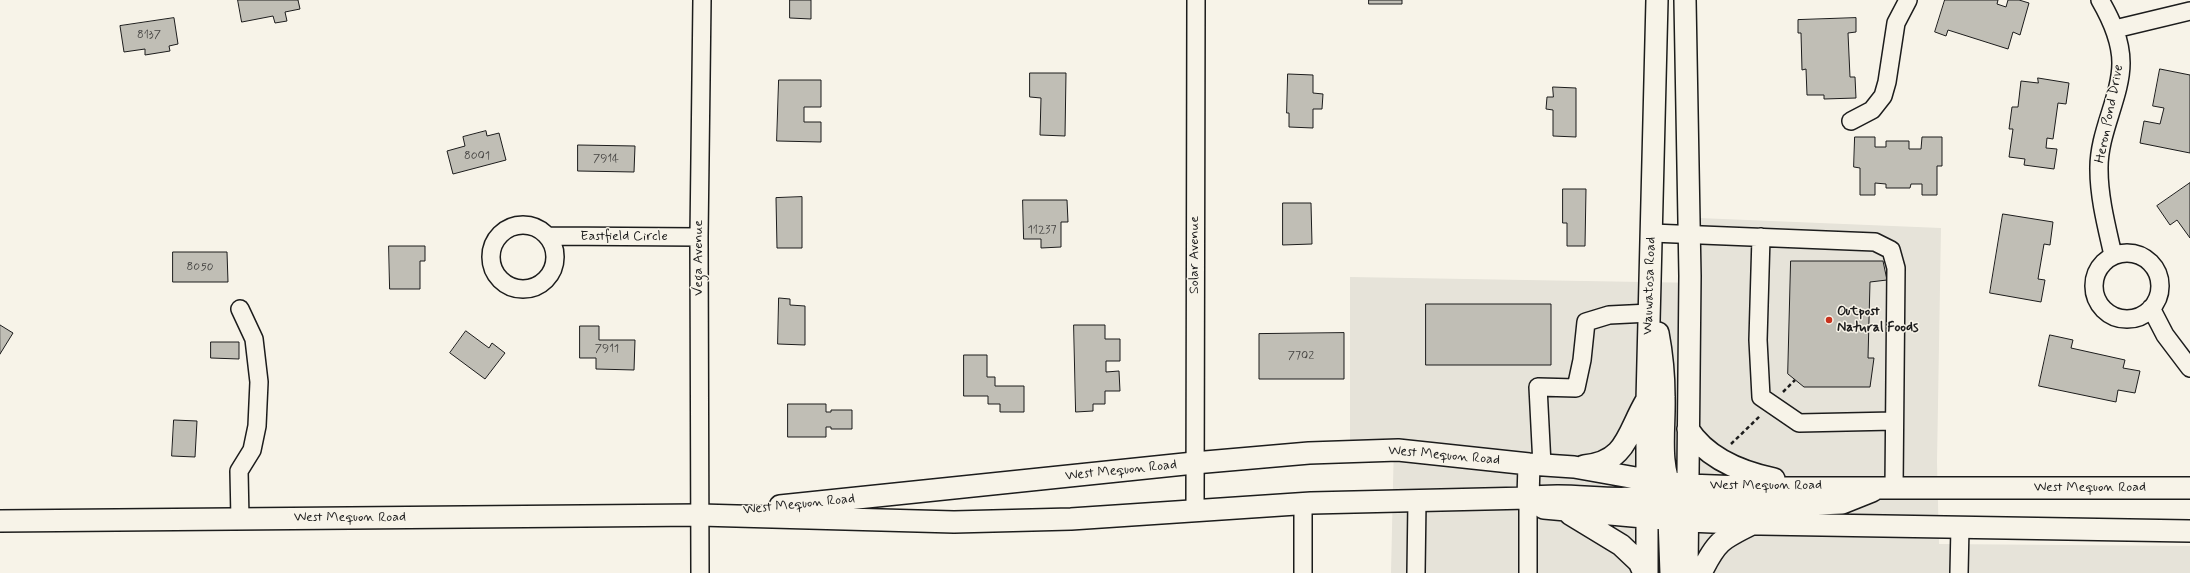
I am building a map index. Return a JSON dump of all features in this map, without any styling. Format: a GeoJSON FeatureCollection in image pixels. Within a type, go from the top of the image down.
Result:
{"type":"FeatureCollection","features":[{"type":"Feature","properties":{"kind":"main road","name":"Wauwatosa Road"},"geometry":{"type":"LineString","coordinates":[[1657,0],[1647,401],[1668,500],[1687,573]]}},
{"type":"Feature","properties":{"kind":"main road","name":"Wauwatosa Road"},"geometry":{"type":"LineString","coordinates":[[1646,573],[1688,429],[1690,234],[1684,0]]}},
{"type":"Feature","properties":{"kind":"main road"},"geometry":{"type":"LineString","coordinates":[[1650,283],[1663,360],[1663,454],[1668,500],[1671,573]]}},
{"type":"Feature","properties":{"kind":"main road"},"geometry":{"type":"LineString","coordinates":[[1574,467],[1593,465],[1612,458],[1620,450],[1647,401]]}},
{"type":"Feature","properties":{"kind":"main road"},"geometry":{"type":"LineString","coordinates":[[1688,429],[1703,447],[1737,470],[1816,486]]}},
{"type":"Feature","properties":{"kind":"main road","name":"West Mequon Road"},"geometry":{"type":"LineString","coordinates":[[700,515],[1194,463],[1309,453],[1398,450],[1574,467],[1668,500],[1754,524],[2190,531]]}},
{"type":"Feature","properties":{"kind":"main road"},"geometry":{"type":"LineString","coordinates":[[1535,464],[1528,498],[1550,494],[1618,499],[1793,505],[1842,503],[1889,487]]}},
{"type":"Feature","properties":{"kind":"main road","name":"West Mequon Road"},"geometry":{"type":"LineString","coordinates":[[0,521],[700,515],[954,522],[1071,519],[1303,504],[1528,498],[1544,508],[1565,510],[1768,488],[1816,486],[2190,488]]}},
{"type":"Feature","properties":{"kind":"main road"},"geometry":{"type":"LineString","coordinates":[[1565,510],[1621,545],[1639,562],[1646,573]]}},
{"type":"Feature","properties":{"kind":"main road"},"geometry":{"type":"LineString","coordinates":[[1701,573],[1717,544],[1728,536],[1754,524]]}},
{"type":"Feature","properties":{"kind":"street","name":"Vega Avenue"},"geometry":{"type":"LineString","coordinates":[[700,573],[699,237],[702,0]]}},
{"type":"Feature","properties":{"kind":"street","name":"Solar Avenue"},"geometry":{"type":"LineString","coordinates":[[1195,511],[1196,0]]}},
{"type":"Feature","properties":{"kind":"street"},"geometry":{"type":"LineString","coordinates":[[1851,121],[1872,110],[1883,96],[1887,82],[1896,22],[1908,0]]}},
{"type":"Feature","properties":{"kind":"street","name":"Heron Pond Drive"},"geometry":{"type":"LineString","coordinates":[[2100,0],[2115,29],[2121,63],[2114,99],[2104,130],[2099,170],[2113,255]]}},
{"type":"Feature","properties":{"kind":"street"},"geometry":{"type":"LineString","coordinates":[[2115,29],[2190,11]]}},
{"type":"Feature","properties":{"kind":"street"},"geometry":{"type":"LineString","coordinates":[[1652,233],[1875,242],[1891,250],[1896,268],[1894,421],[1889,487]]}},
{"type":"Feature","properties":{"kind":"street","name":"Eastfield Circle"},"geometry":{"type":"LineString","coordinates":[[549,236],[699,237]]}},
{"type":"Feature","properties":{"kind":"street"},"geometry":{"type":"LineString","coordinates":[[1761,237],[1758,340],[1761,397],[1798,423],[1894,421]]}},
{"type":"Feature","properties":{"kind":"street"},"geometry":{"type":"LineString","coordinates":[[2124,252],[2136,253],[2146,258],[2154,266],[2159,276],[2160,288],[2158,299],[2152,308],[2142,315],[2132,319],[2111,315],[2102,309],[2096,300],[2093,290],[2097,269],[2104,260],[2113,255],[2124,252]]}},
{"type":"Feature","properties":{"kind":"street"},"geometry":{"type":"LineString","coordinates":[[2152,308],[2164,335],[2190,368]]}},
{"type":"Feature","properties":{"kind":"street"},"geometry":{"type":"LineString","coordinates":[[240,310],[254,339],[259,382],[257,426],[252,450],[239,471],[240,519]]}},
{"type":"Feature","properties":{"kind":"street"},"geometry":{"type":"LineString","coordinates":[[1535,464],[1538,387],[1576,388],[1582,360],[1586,322],[1609,315],[1650,313]]}},
{"type":"Feature","properties":{"kind":"street"},"geometry":{"type":"LineString","coordinates":[[1528,498],[1528,573]]}},
{"type":"Feature","properties":{"kind":"street"},"geometry":{"type":"LineString","coordinates":[[1416,573],[1417,501]]}},
{"type":"Feature","properties":{"kind":"street"},"geometry":{"type":"LineString","coordinates":[[1303,504],[1303,573]]}},
{"type":"Feature","properties":{"kind":"street"},"geometry":{"type":"LineString","coordinates":[[1959,573],[1960,527]]}},
{"type":"Feature","properties":{"kind":"path"},"geometry":{"type":"LineString","coordinates":[[1728,447],[1772,404]]}},
{"type":"Feature","properties":{"kind":"shaded area"},"geometry":{"type":"Polygon","coordinates":[[[1699,218],[1941,228],[1937,462],[1939,544],[2190,546],[2190,573],[1391,573],[1394,441],[1350,442],[1350,277],[1702,283],[1699,218]]]}},
{"type":"Feature","properties":{"kind":"building"},"geometry":{"type":"Polygon","coordinates":[[[238,0],[298,0],[300,9],[285,12],[287,21],[275,23],[273,16],[242,22],[238,0]]]}},
{"type":"Feature","properties":{"kind":"building"},"geometry":{"type":"Polygon","coordinates":[[[790,0],[811,0],[811,19],[790,18],[790,0]]]}},
{"type":"Feature","properties":{"kind":"building"},"geometry":{"type":"Polygon","coordinates":[[[1369,0],[1402,0],[1402,4],[1369,4],[1369,0]]]}},
{"type":"Feature","properties":{"kind":"building"},"geometry":{"type":"Polygon","coordinates":[[[1945,0],[1998,0],[1997,4],[2006,7],[2008,0],[2019,0],[2029,3],[2020,35],[2013,32],[2008,49],[1948,30],[1946,36],[1935,32],[1945,0]]]}},
{"type":"Feature","properties":{"kind":"building"},"geometry":{"type":"Polygon","coordinates":[[[174,18],[178,44],[169,46],[170,51],[145,55],[145,49],[124,52],[120,26],[174,18]]]}},
{"type":"Feature","properties":{"kind":"building"},"geometry":{"type":"Polygon","coordinates":[[[1856,18],[1856,32],[1848,33],[1850,77],[1855,77],[1856,98],[1824,99],[1824,95],[1807,95],[1806,69],[1802,70],[1801,33],[1798,33],[1798,20],[1856,18]]]}},
{"type":"Feature","properties":{"kind":"building"},"geometry":{"type":"Polygon","coordinates":[[[2160,69],[2190,75],[2190,153],[2140,143],[2144,121],[2160,124],[2164,108],[2153,106],[2160,69]]]}},
{"type":"Feature","properties":{"kind":"building"},"geometry":{"type":"Polygon","coordinates":[[[1030,73],[1066,73],[1065,136],[1040,135],[1041,98],[1030,97],[1030,73]]]}},
{"type":"Feature","properties":{"kind":"building"},"geometry":{"type":"Polygon","coordinates":[[[1288,74],[1313,75],[1313,93],[1323,94],[1322,109],[1313,109],[1313,128],[1289,127],[1289,113],[1287,113],[1288,74]]]}},
{"type":"Feature","properties":{"kind":"building"},"geometry":{"type":"Polygon","coordinates":[[[2038,78],[2069,83],[2066,104],[2058,103],[2053,139],[2047,138],[2046,148],[2057,149],[2054,169],[2024,165],[2025,159],[2009,157],[2013,129],[2009,129],[2012,107],[2018,107],[2021,81],[2038,83],[2038,78]]]}},
{"type":"Feature","properties":{"kind":"building"},"geometry":{"type":"Polygon","coordinates":[[[779,80],[821,80],[821,107],[804,107],[804,122],[821,122],[821,142],[777,141],[779,80]]]}},
{"type":"Feature","properties":{"kind":"building"},"geometry":{"type":"Polygon","coordinates":[[[1553,87],[1576,88],[1576,137],[1553,136],[1553,110],[1546,109],[1547,97],[1553,97],[1553,87]]]}},
{"type":"Feature","properties":{"kind":"building"},"geometry":{"type":"Polygon","coordinates":[[[486,131],[487,136],[499,133],[506,160],[453,174],[447,151],[465,146],[463,137],[486,131]]]}},
{"type":"Feature","properties":{"kind":"building"},"geometry":{"type":"Polygon","coordinates":[[[1855,137],[1875,137],[1875,147],[1886,147],[1886,141],[1909,141],[1909,149],[1921,149],[1922,137],[1942,137],[1942,166],[1937,166],[1937,195],[1922,195],[1922,184],[1911,184],[1910,188],[1886,188],[1886,184],[1875,183],[1875,195],[1860,195],[1860,168],[1854,167],[1855,137]]]}},
{"type":"Feature","properties":{"kind":"building"},"geometry":{"type":"Polygon","coordinates":[[[578,145],[635,146],[634,172],[578,171],[578,145]]]}},
{"type":"Feature","properties":{"kind":"building"},"geometry":{"type":"Polygon","coordinates":[[[2190,183],[2190,238],[2177,220],[2170,225],[2157,206],[2190,183]]]}},
{"type":"Feature","properties":{"kind":"building"},"geometry":{"type":"Polygon","coordinates":[[[1563,189],[1586,189],[1585,246],[1567,246],[1567,223],[1563,223],[1563,189]]]}},
{"type":"Feature","properties":{"kind":"building"},"geometry":{"type":"Polygon","coordinates":[[[802,197],[802,248],[777,248],[776,198],[802,197]]]}},
{"type":"Feature","properties":{"kind":"building"},"geometry":{"type":"Polygon","coordinates":[[[1023,200],[1067,200],[1068,222],[1061,222],[1061,247],[1041,248],[1041,239],[1024,239],[1023,200]]]}},
{"type":"Feature","properties":{"kind":"building"},"geometry":{"type":"Polygon","coordinates":[[[1283,203],[1311,203],[1312,244],[1283,245],[1283,203]]]}},
{"type":"Feature","properties":{"kind":"building"},"geometry":{"type":"Polygon","coordinates":[[[2003,214],[2053,222],[2050,245],[2044,244],[2038,279],[2045,280],[2041,302],[1990,293],[2003,214]]]}},
{"type":"Feature","properties":{"kind":"building"},"geometry":{"type":"Polygon","coordinates":[[[389,246],[425,246],[425,261],[420,261],[420,289],[390,289],[389,246]]]}},
{"type":"Feature","properties":{"kind":"building"},"geometry":{"type":"Polygon","coordinates":[[[173,252],[227,252],[228,282],[173,282],[173,252]]]}},
{"type":"Feature","properties":{"kind":"building","name":"Outpost Natural Foods"},"geometry":{"type":"Polygon","coordinates":[[[1791,261],[1883,261],[1887,280],[1870,282],[1868,358],[1874,358],[1870,387],[1804,387],[1788,374],[1791,261]]]}},
{"type":"Feature","properties":{"kind":"building"},"geometry":{"type":"Polygon","coordinates":[[[779,298],[790,299],[790,305],[805,306],[805,345],[778,344],[779,298]]]}},
{"type":"Feature","properties":{"kind":"building"},"geometry":{"type":"Polygon","coordinates":[[[1426,304],[1551,304],[1551,365],[1426,365],[1426,304]]]}},
{"type":"Feature","properties":{"kind":"building"},"geometry":{"type":"Polygon","coordinates":[[[0,325],[13,333],[0,354],[0,325]]]}},
{"type":"Feature","properties":{"kind":"building"},"geometry":{"type":"Polygon","coordinates":[[[1074,325],[1105,325],[1105,339],[1120,339],[1120,361],[1106,361],[1106,372],[1119,371],[1120,391],[1105,391],[1105,404],[1093,404],[1093,411],[1076,412],[1074,325]]]}},
{"type":"Feature","properties":{"kind":"building"},"geometry":{"type":"Polygon","coordinates":[[[580,326],[599,326],[599,340],[635,340],[634,370],[596,369],[596,358],[580,358],[580,326]]]}},
{"type":"Feature","properties":{"kind":"building"},"geometry":{"type":"Polygon","coordinates":[[[466,331],[489,348],[492,343],[505,353],[485,379],[450,353],[466,331]]]}},
{"type":"Feature","properties":{"kind":"building"},"geometry":{"type":"Polygon","coordinates":[[[1344,333],[1344,379],[1259,379],[1259,334],[1344,333]]]}},
{"type":"Feature","properties":{"kind":"building"},"geometry":{"type":"Polygon","coordinates":[[[2050,335],[2073,340],[2071,348],[2125,360],[2123,368],[2140,371],[2135,393],[2118,390],[2116,402],[2039,386],[2050,335]]]}},
{"type":"Feature","properties":{"kind":"building"},"geometry":{"type":"Polygon","coordinates":[[[211,342],[239,342],[239,359],[211,358],[211,342]]]}},
{"type":"Feature","properties":{"kind":"building"},"geometry":{"type":"Polygon","coordinates":[[[964,355],[987,355],[987,377],[995,377],[995,386],[1024,386],[1024,412],[1000,412],[1000,404],[988,404],[988,396],[964,396],[964,355]]]}},
{"type":"Feature","properties":{"kind":"building"},"geometry":{"type":"Polygon","coordinates":[[[788,404],[826,404],[826,412],[831,412],[831,410],[852,410],[852,429],[831,429],[831,427],[826,427],[826,437],[788,437],[788,404]]]}},
{"type":"Feature","properties":{"kind":"building"},"geometry":{"type":"Polygon","coordinates":[[[174,420],[197,421],[195,457],[172,456],[174,420]]]}},
{"type":"Feature","properties":{"kind":"place","name":"Outpost Natural Foods"},"geometry":{"type":"Point","coordinates":[1829,320]}}]}
